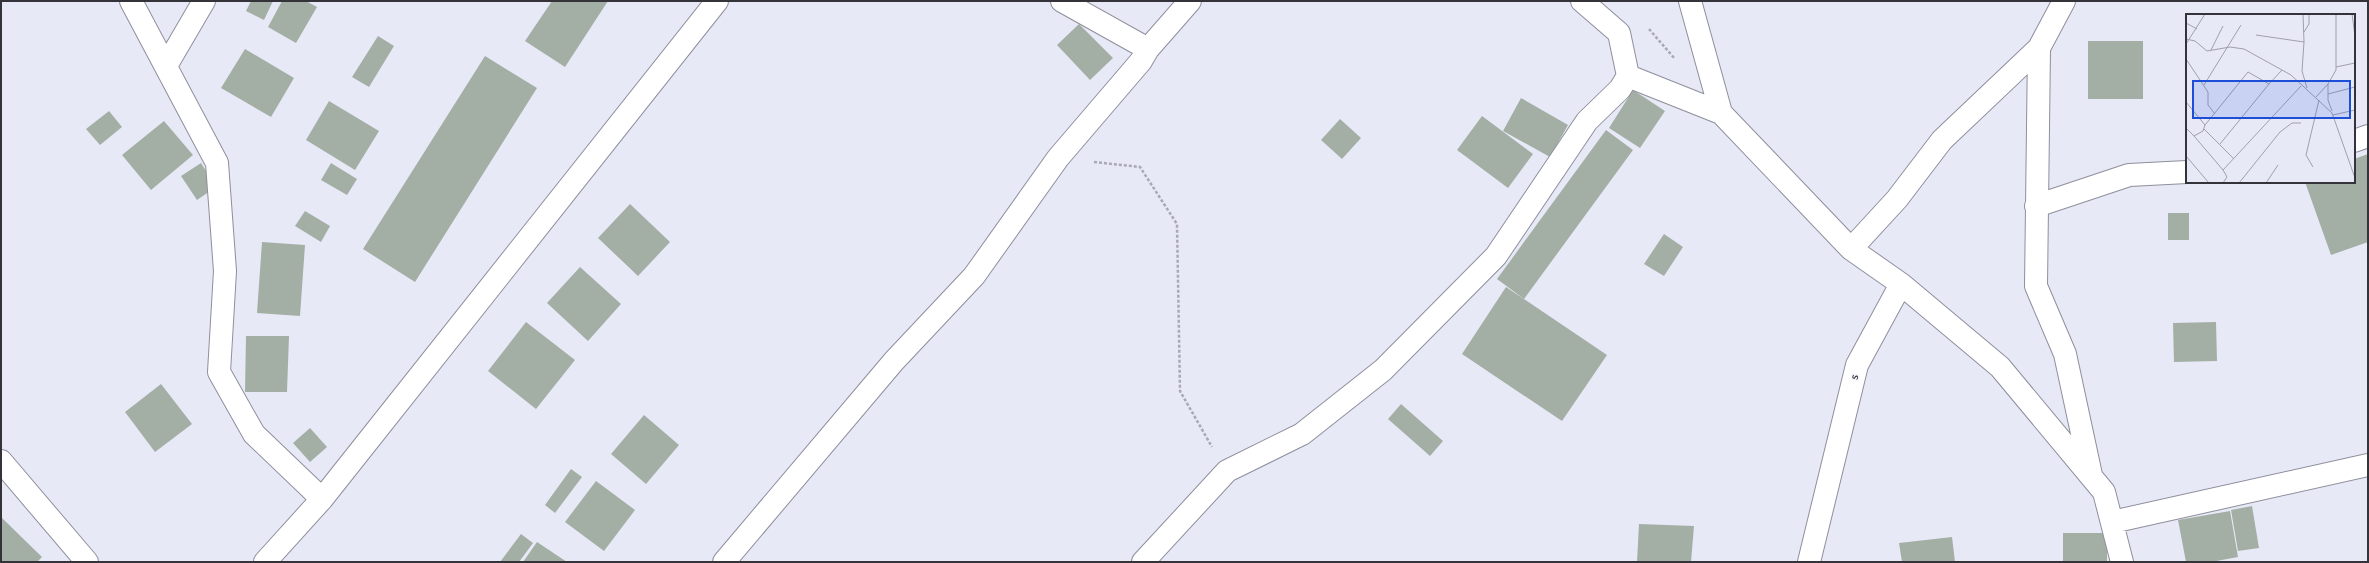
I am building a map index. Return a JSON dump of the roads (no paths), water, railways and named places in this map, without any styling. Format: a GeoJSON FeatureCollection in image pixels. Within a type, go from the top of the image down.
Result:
{"type":"FeatureCollection","features":[{"type":"Feature","properties":{"kind":"street"},"geometry":{"type":"LineString","coordinates":[[131,1],[217,163],[225,271],[219,372],[254,434],[322,499]]}},
{"type":"Feature","properties":{"kind":"street"},"geometry":{"type":"LineString","coordinates":[[166,66],[204,1]]}},
{"type":"Feature","properties":{"kind":"street"},"geometry":{"type":"LineString","coordinates":[[265,562],[322,499],[717,1]]}},
{"type":"Feature","properties":{"kind":"street"},"geometry":{"type":"LineString","coordinates":[[1062,1],[1148,49]]}},
{"type":"Feature","properties":{"kind":"street"},"geometry":{"type":"LineString","coordinates":[[724,562],[894,361],[974,276],[1058,158],[1141,61],[1148,49],[1190,1]]}},
{"type":"Feature","properties":{"kind":"street"},"geometry":{"type":"LineString","coordinates":[[1144,562],[1227,471],[1302,434],[1383,370],[1496,256],[1587,121],[1620,89],[1628,76],[1619,33],[1582,1]]}},
{"type":"Feature","properties":{"kind":"street"},"geometry":{"type":"LineString","coordinates":[[1690,1],[1721,114]]}},
{"type":"Feature","properties":{"kind":"street"},"geometry":{"type":"LineString","coordinates":[[1851,249],[1897,199],[1942,140],[2039,48],[2064,1]]}},
{"type":"Feature","properties":{"kind":"street"},"geometry":{"type":"LineString","coordinates":[[2039,48],[2036,286],[2065,354],[2092,478]]}},
{"type":"Feature","properties":{"kind":"street"},"geometry":{"type":"LineString","coordinates":[[1628,76],[1721,114],[1851,249],[1901,284],[2000,367],[2104,492],[2122,562]]}},
{"type":"Feature","properties":{"kind":"street"},"geometry":{"type":"LineString","coordinates":[[2355,142],[2368,136]]}},
{"type":"Feature","properties":{"kind":"street"},"geometry":{"type":"LineString","coordinates":[[2036,206],[2129,175],[2186,172]]}},
{"type":"Feature","properties":{"kind":"street","name":"s"},"geometry":{"type":"LineString","coordinates":[[1809,562],[1857,365],[1901,284]]}},
{"type":"Feature","properties":{"kind":"street"},"geometry":{"type":"LineString","coordinates":[[1,461],[87,562]]}},
{"type":"Feature","properties":{"kind":"street"},"geometry":{"type":"LineString","coordinates":[[2112,522],[2368,465]]}}]}
